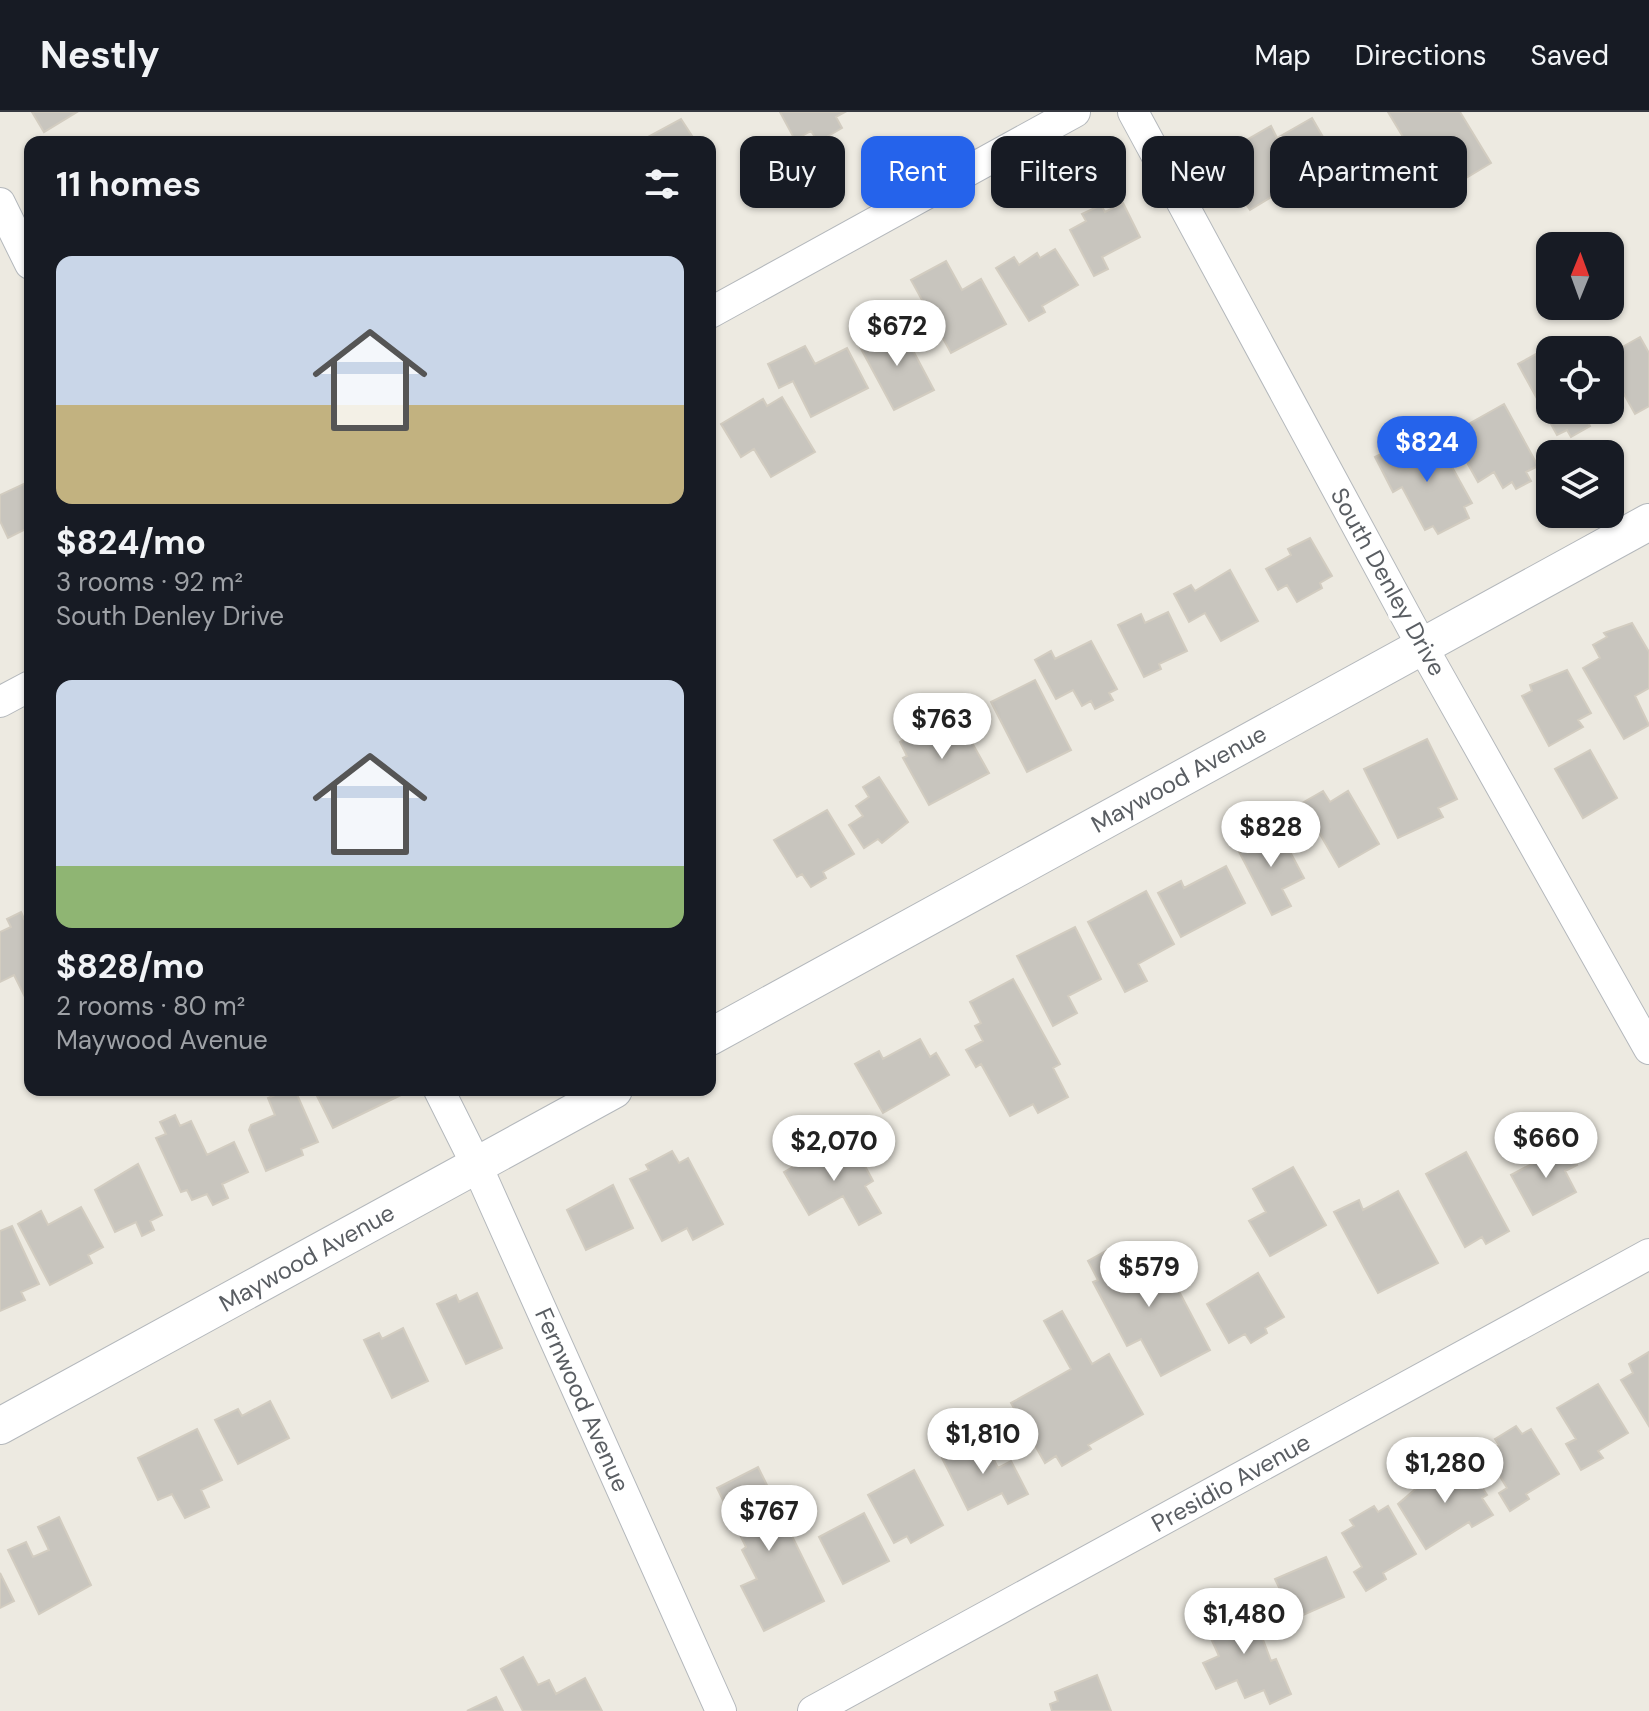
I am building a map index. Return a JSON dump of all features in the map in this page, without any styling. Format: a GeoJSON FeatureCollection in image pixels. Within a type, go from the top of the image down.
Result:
{"type":"FeatureCollection","features":[{"type":"Feature","properties":{"kind":"street"},"geometry":{"type":"LineString","coordinates":[[716,310],[1075,112]]}},
{"type":"Feature","properties":{"kind":"street","name":"South Denley Drive"},"geometry":{"type":"LineString","coordinates":[[1133,112],[1422,646],[1649,1049]]}},
{"type":"Feature","properties":{"kind":"street"},"geometry":{"type":"LineString","coordinates":[[0,203],[24,252]]}},
{"type":"Feature","properties":{"kind":"street","name":"Maywood Avenue"},"geometry":{"type":"LineString","coordinates":[[716,1034],[1649,522]]}},
{"type":"Feature","properties":{"kind":"street"},"geometry":{"type":"LineString","coordinates":[[0,702],[24,689]]}},
{"type":"Feature","properties":{"kind":"street","name":"Fernwood Avenue"},"geometry":{"type":"LineString","coordinates":[[442,1096],[477,1166],[721,1711]]}},
{"type":"Feature","properties":{"kind":"street","name":"Maywood Avenue"},"geometry":{"type":"LineString","coordinates":[[0,1426],[603,1096]]}},
{"type":"Feature","properties":{"kind":"street","name":"Presidio Avenue"},"geometry":{"type":"LineString","coordinates":[[813,1711],[1649,1254]]}},
{"type":"Feature","properties":{"kind":"building"},"geometry":{"type":"Polygon","coordinates":[[[32,112],[77,112],[44,132],[32,112]]]}},
{"type":"Feature","properties":{"kind":"building"},"geometry":{"type":"Polygon","coordinates":[[[780,112],[845,112],[836,117],[842,128],[828,136],[814,136],[811,131],[802,136],[793,136],[780,112]]]}},
{"type":"Feature","properties":{"kind":"building"},"geometry":{"type":"Polygon","coordinates":[[[1388,112],[1460,112],[1491,163],[1467,177],[1467,136],[1402,136],[1388,112]]]}},
{"type":"Feature","properties":{"kind":"building"},"geometry":{"type":"Polygon","coordinates":[[[1312,118],[1322,136],[1280,136],[1312,118]]]}},
{"type":"Feature","properties":{"kind":"building"},"geometry":{"type":"Polygon","coordinates":[[[681,119],[692,136],[650,136],[681,119]]]}},
{"type":"Feature","properties":{"kind":"building"},"geometry":{"type":"Polygon","coordinates":[[[1271,126],[1276,136],[1270,136],[1270,198],[1254,208],[1254,136],[1271,126]]]}},
{"type":"Feature","properties":{"kind":"building"},"geometry":{"type":"Polygon","coordinates":[[[1095,208],[1103,208],[1105,212],[1126,208],[1140,237],[1102,257],[1108,269],[1094,276],[1070,230],[1086,221],[1082,214],[1095,208]]]}},
{"type":"Feature","properties":{"kind":"building"},"geometry":{"type":"Polygon","coordinates":[[[1055,249],[1078,285],[1042,306],[1045,312],[1029,321],[996,268],[1014,257],[1019,265],[1037,253],[1040,258],[1055,249]]]}},
{"type":"Feature","properties":{"kind":"building"},"geometry":{"type":"Polygon","coordinates":[[[946,261],[962,290],[981,279],[1006,324],[951,353],[911,280],[946,261]]]}},
{"type":"Feature","properties":{"kind":"building"},"geometry":{"type":"Polygon","coordinates":[[[900,326],[934,390],[894,410],[860,347],[900,326]]]}},
{"type":"Feature","properties":{"kind":"building"},"geometry":{"type":"Polygon","coordinates":[[[1640,337],[1649,353],[1649,406],[1635,414],[1624,394],[1624,346],[1640,337]]]}},
{"type":"Feature","properties":{"kind":"building"},"geometry":{"type":"Polygon","coordinates":[[[805,346],[815,364],[847,348],[868,388],[811,417],[793,381],[779,388],[768,364],[805,346]]]}},
{"type":"Feature","properties":{"kind":"building"},"geometry":{"type":"Polygon","coordinates":[[[1536,354],[1536,397],[1518,364],[1536,354]]]}},
{"type":"Feature","properties":{"kind":"building"},"geometry":{"type":"Polygon","coordinates":[[[782,397],[815,452],[771,477],[754,449],[741,457],[721,424],[763,399],[767,406],[782,397]]]}},
{"type":"Feature","properties":{"kind":"building"},"geometry":{"type":"Polygon","coordinates":[[[1504,404],[1536,462],[1536,467],[1526,472],[1531,481],[1516,489],[1512,482],[1503,488],[1494,472],[1478,482],[1451,434],[1504,404]]]}},
{"type":"Feature","properties":{"kind":"building"},"geometry":{"type":"Polygon","coordinates":[[[1551,424],[1590,426],[1571,437],[1567,430],[1557,435],[1551,424]]]}},
{"type":"Feature","properties":{"kind":"building"},"geometry":{"type":"Polygon","coordinates":[[[1436,438],[1472,503],[1464,507],[1469,518],[1438,534],[1433,526],[1425,530],[1402,487],[1393,492],[1375,457],[1408,442],[1413,451],[1436,438]]]}},
{"type":"Feature","properties":{"kind":"building"},"geometry":{"type":"Polygon","coordinates":[[[24,484],[24,530],[8,538],[0,521],[0,495],[24,484]]]}},
{"type":"Feature","properties":{"kind":"building"},"geometry":{"type":"Polygon","coordinates":[[[1310,538],[1332,576],[1320,583],[1322,588],[1297,602],[1287,585],[1278,590],[1266,569],[1291,555],[1288,549],[1310,538]]]}},
{"type":"Feature","properties":{"kind":"building"},"geometry":{"type":"Polygon","coordinates":[[[1230,570],[1258,621],[1221,641],[1205,613],[1189,622],[1174,594],[1191,585],[1195,591],[1230,570]]]}},
{"type":"Feature","properties":{"kind":"building"},"geometry":{"type":"Polygon","coordinates":[[[1168,612],[1187,651],[1159,664],[1161,669],[1144,677],[1118,625],[1141,614],[1145,623],[1168,612]]]}},
{"type":"Feature","properties":{"kind":"building"},"geometry":{"type":"Polygon","coordinates":[[[1632,623],[1649,652],[1649,688],[1635,696],[1649,725],[1624,739],[1583,668],[1600,658],[1593,645],[1607,637],[1604,633],[1632,623]]]}},
{"type":"Feature","properties":{"kind":"building"},"geometry":{"type":"Polygon","coordinates":[[[1091,641],[1117,689],[1109,693],[1113,700],[1095,709],[1091,701],[1082,706],[1073,690],[1056,699],[1035,660],[1051,651],[1055,659],[1091,641]]]}},
{"type":"Feature","properties":{"kind":"building"},"geometry":{"type":"Polygon","coordinates":[[[1567,670],[1591,713],[1578,720],[1583,727],[1549,746],[1522,696],[1532,691],[1530,685],[1567,670]]]}},
{"type":"Feature","properties":{"kind":"building"},"geometry":{"type":"Polygon","coordinates":[[[1035,680],[1071,750],[1027,772],[991,702],[1035,680]]]}},
{"type":"Feature","properties":{"kind":"building"},"geometry":{"type":"Polygon","coordinates":[[[938,721],[943,733],[961,723],[989,773],[929,805],[903,758],[907,756],[900,742],[938,721]]]}},
{"type":"Feature","properties":{"kind":"building"},"geometry":{"type":"Polygon","coordinates":[[[1427,739],[1457,799],[1438,808],[1443,817],[1398,838],[1364,769],[1427,739]]]}},
{"type":"Feature","properties":{"kind":"building"},"geometry":{"type":"Polygon","coordinates":[[[1590,750],[1617,798],[1583,818],[1555,769],[1590,750]]]}},
{"type":"Feature","properties":{"kind":"building"},"geometry":{"type":"Polygon","coordinates":[[[879,777],[908,822],[882,843],[878,839],[864,848],[849,825],[863,816],[856,806],[869,797],[863,787],[879,777]]]}},
{"type":"Feature","properties":{"kind":"building"},"geometry":{"type":"Polygon","coordinates":[[[1323,791],[1330,802],[1348,791],[1379,844],[1339,867],[1302,803],[1323,791]]]}},
{"type":"Feature","properties":{"kind":"building"},"geometry":{"type":"Polygon","coordinates":[[[827,810],[854,854],[823,872],[826,878],[811,887],[802,874],[797,877],[774,840],[827,810]]]}},
{"type":"Feature","properties":{"kind":"building"},"geometry":{"type":"Polygon","coordinates":[[[1279,831],[1304,878],[1282,889],[1291,906],[1272,915],[1235,844],[1254,835],[1258,842],[1279,831]]]}},
{"type":"Feature","properties":{"kind":"building"},"geometry":{"type":"Polygon","coordinates":[[[1226,866],[1245,903],[1181,937],[1158,893],[1181,881],[1184,888],[1226,866]]]}},
{"type":"Feature","properties":{"kind":"building"},"geometry":{"type":"Polygon","coordinates":[[[1146,891],[1174,944],[1138,964],[1147,981],[1125,992],[1088,922],[1146,891]]]}},
{"type":"Feature","properties":{"kind":"building"},"geometry":{"type":"Polygon","coordinates":[[[21,912],[24,919],[24,995],[14,975],[0,982],[0,932],[11,927],[7,919],[21,912]]]}},
{"type":"Feature","properties":{"kind":"building"},"geometry":{"type":"Polygon","coordinates":[[[1075,927],[1101,979],[1068,996],[1077,1013],[1053,1026],[1017,956],[1075,927]]]}},
{"type":"Feature","properties":{"kind":"building"},"geometry":{"type":"Polygon","coordinates":[[[1013,979],[1060,1064],[1053,1068],[1068,1097],[1038,1113],[1033,1104],[1010,1116],[981,1064],[976,1067],[966,1050],[983,1041],[975,1026],[981,1023],[970,1002],[1013,979]]]}},
{"type":"Feature","properties":{"kind":"building"},"geometry":{"type":"Polygon","coordinates":[[[920,1039],[930,1057],[936,1053],[949,1075],[883,1113],[855,1064],[879,1051],[883,1059],[920,1039]]]}},
{"type":"Feature","properties":{"kind":"building"},"geometry":{"type":"Polygon","coordinates":[[[298,1096],[318,1142],[301,1149],[303,1155],[266,1171],[249,1130],[251,1125],[275,1115],[268,1098],[298,1096]]]}},
{"type":"Feature","properties":{"kind":"building"},"geometry":{"type":"Polygon","coordinates":[[[317,1096],[399,1096],[333,1128],[317,1096]]]}},
{"type":"Feature","properties":{"kind":"building"},"geometry":{"type":"Polygon","coordinates":[[[175,1115],[180,1126],[191,1121],[207,1155],[234,1142],[248,1172],[222,1184],[228,1198],[213,1205],[207,1194],[192,1200],[187,1190],[181,1192],[156,1138],[166,1134],[160,1122],[175,1115]]]}},
{"type":"Feature","properties":{"kind":"building"},"geometry":{"type":"Polygon","coordinates":[[[853,1144],[873,1181],[865,1186],[881,1213],[859,1225],[843,1196],[809,1215],[784,1172],[819,1152],[824,1160],[853,1144]]]}},
{"type":"Feature","properties":{"kind":"building"},"geometry":{"type":"Polygon","coordinates":[[[1567,1145],[1577,1165],[1565,1171],[1576,1192],[1533,1215],[1511,1175],[1567,1145]]]}},
{"type":"Feature","properties":{"kind":"building"},"geometry":{"type":"Polygon","coordinates":[[[672,1151],[679,1163],[688,1158],[723,1224],[693,1240],[687,1228],[662,1241],[630,1179],[649,1170],[646,1165],[672,1151]]]}},
{"type":"Feature","properties":{"kind":"building"},"geometry":{"type":"Polygon","coordinates":[[[1466,1152],[1509,1231],[1486,1244],[1482,1237],[1465,1247],[1426,1174],[1466,1152]]]}},
{"type":"Feature","properties":{"kind":"building"},"geometry":{"type":"Polygon","coordinates":[[[138,1164],[162,1215],[150,1221],[154,1230],[142,1236],[136,1222],[115,1232],[95,1190],[138,1164]]]}},
{"type":"Feature","properties":{"kind":"building"},"geometry":{"type":"Polygon","coordinates":[[[1293,1167],[1326,1225],[1270,1256],[1249,1221],[1266,1212],[1253,1189],[1293,1167]]]}},
{"type":"Feature","properties":{"kind":"building"},"geometry":{"type":"Polygon","coordinates":[[[613,1185],[633,1228],[586,1250],[567,1210],[613,1185]]]}},
{"type":"Feature","properties":{"kind":"building"},"geometry":{"type":"Polygon","coordinates":[[[1398,1191],[1438,1263],[1378,1293],[1334,1212],[1359,1200],[1363,1210],[1398,1191]]]}},
{"type":"Feature","properties":{"kind":"building"},"geometry":{"type":"Polygon","coordinates":[[[81,1207],[103,1247],[88,1255],[92,1263],[50,1285],[18,1224],[41,1211],[48,1225],[81,1207]]]}},
{"type":"Feature","properties":{"kind":"building"},"geometry":{"type":"Polygon","coordinates":[[[12,1226],[39,1284],[21,1292],[25,1300],[0,1311],[0,1231],[12,1226]]]}},
{"type":"Feature","properties":{"kind":"building"},"geometry":{"type":"Polygon","coordinates":[[[1155,1246],[1210,1350],[1161,1376],[1141,1339],[1127,1346],[1093,1282],[1098,1280],[1088,1261],[1106,1251],[1114,1268],[1155,1246]]]}},
{"type":"Feature","properties":{"kind":"building"},"geometry":{"type":"Polygon","coordinates":[[[1258,1273],[1284,1317],[1265,1328],[1267,1333],[1251,1343],[1245,1334],[1229,1343],[1207,1304],[1258,1273]]]}},
{"type":"Feature","properties":{"kind":"building"},"geometry":{"type":"Polygon","coordinates":[[[477,1293],[502,1348],[466,1364],[437,1304],[456,1295],[459,1302],[477,1293]]]}},
{"type":"Feature","properties":{"kind":"building"},"geometry":{"type":"Polygon","coordinates":[[[1062,1311],[1092,1364],[1109,1354],[1143,1414],[1088,1445],[1091,1449],[1062,1466],[1056,1456],[1045,1463],[1011,1403],[1071,1369],[1044,1321],[1062,1311]]]}},
{"type":"Feature","properties":{"kind":"building"},"geometry":{"type":"Polygon","coordinates":[[[403,1328],[428,1381],[392,1398],[364,1340],[379,1333],[382,1339],[403,1328]]]}},
{"type":"Feature","properties":{"kind":"building"},"geometry":{"type":"Polygon","coordinates":[[[1649,1352],[1649,1426],[1621,1380],[1633,1373],[1629,1364],[1649,1352]]]}},
{"type":"Feature","properties":{"kind":"building"},"geometry":{"type":"Polygon","coordinates":[[[1598,1384],[1628,1433],[1598,1451],[1603,1458],[1581,1470],[1566,1444],[1576,1439],[1557,1408],[1598,1384]]]}},
{"type":"Feature","properties":{"kind":"building"},"geometry":{"type":"Polygon","coordinates":[[[270,1401],[289,1438],[238,1464],[215,1420],[238,1409],[242,1416],[270,1401]]]}},
{"type":"Feature","properties":{"kind":"building"},"geometry":{"type":"Polygon","coordinates":[[[1516,1426],[1522,1434],[1531,1429],[1559,1474],[1526,1494],[1529,1499],[1510,1511],[1499,1493],[1507,1488],[1486,1453],[1499,1445],[1495,1439],[1516,1426]]]}},
{"type":"Feature","properties":{"kind":"building"},"geometry":{"type":"Polygon","coordinates":[[[197,1429],[222,1480],[201,1490],[209,1507],[185,1518],[172,1494],[158,1500],[138,1458],[197,1429]]]}},
{"type":"Feature","properties":{"kind":"building"},"geometry":{"type":"Polygon","coordinates":[[[983,1438],[998,1468],[1011,1461],[1028,1494],[1008,1504],[1002,1493],[968,1510],[942,1458],[983,1438]]]}},
{"type":"Feature","properties":{"kind":"building"},"geometry":{"type":"Polygon","coordinates":[[[1467,1464],[1487,1495],[1482,1498],[1493,1515],[1472,1527],[1469,1522],[1426,1549],[1398,1504],[1440,1468],[1444,1475],[1467,1464]]]}},
{"type":"Feature","properties":{"kind":"building"},"geometry":{"type":"Polygon","coordinates":[[[758,1467],[824,1601],[764,1631],[741,1586],[757,1579],[742,1550],[746,1547],[717,1488],[758,1467]]]}},
{"type":"Feature","properties":{"kind":"building"},"geometry":{"type":"Polygon","coordinates":[[[914,1470],[943,1525],[911,1543],[907,1536],[894,1543],[868,1495],[914,1470]]]}},
{"type":"Feature","properties":{"kind":"building"},"geometry":{"type":"Polygon","coordinates":[[[1374,1506],[1378,1512],[1388,1506],[1416,1554],[1383,1573],[1386,1579],[1366,1591],[1354,1572],[1362,1567],[1342,1533],[1354,1526],[1350,1520],[1374,1506]]]}},
{"type":"Feature","properties":{"kind":"building"},"geometry":{"type":"Polygon","coordinates":[[[864,1513],[889,1561],[843,1584],[819,1537],[864,1513]]]}},
{"type":"Feature","properties":{"kind":"building"},"geometry":{"type":"Polygon","coordinates":[[[59,1517],[91,1585],[39,1614],[8,1550],[26,1542],[33,1557],[49,1550],[38,1527],[59,1517]]]}},
{"type":"Feature","properties":{"kind":"building"},"geometry":{"type":"Polygon","coordinates":[[[1326,1557],[1344,1597],[1294,1619],[1275,1579],[1326,1557]]]}},
{"type":"Feature","properties":{"kind":"building"},"geometry":{"type":"Polygon","coordinates":[[[0,1573],[14,1601],[0,1608],[0,1573]]]}},
{"type":"Feature","properties":{"kind":"building"},"geometry":{"type":"Polygon","coordinates":[[[1249,1602],[1271,1661],[1276,1659],[1291,1694],[1270,1704],[1264,1690],[1245,1698],[1237,1680],[1216,1689],[1203,1663],[1219,1656],[1204,1623],[1249,1602]]]}},
{"type":"Feature","properties":{"kind":"building"},"geometry":{"type":"Polygon","coordinates":[[[523,1657],[538,1685],[549,1680],[556,1694],[585,1678],[602,1711],[523,1711],[501,1669],[523,1657]]]}},
{"type":"Feature","properties":{"kind":"building"},"geometry":{"type":"Polygon","coordinates":[[[1097,1675],[1111,1711],[1052,1711],[1050,1704],[1058,1701],[1055,1692],[1097,1675]]]}},
{"type":"Feature","properties":{"kind":"building"},"geometry":{"type":"Polygon","coordinates":[[[496,1697],[503,1711],[467,1711],[496,1697]]]}}]}
